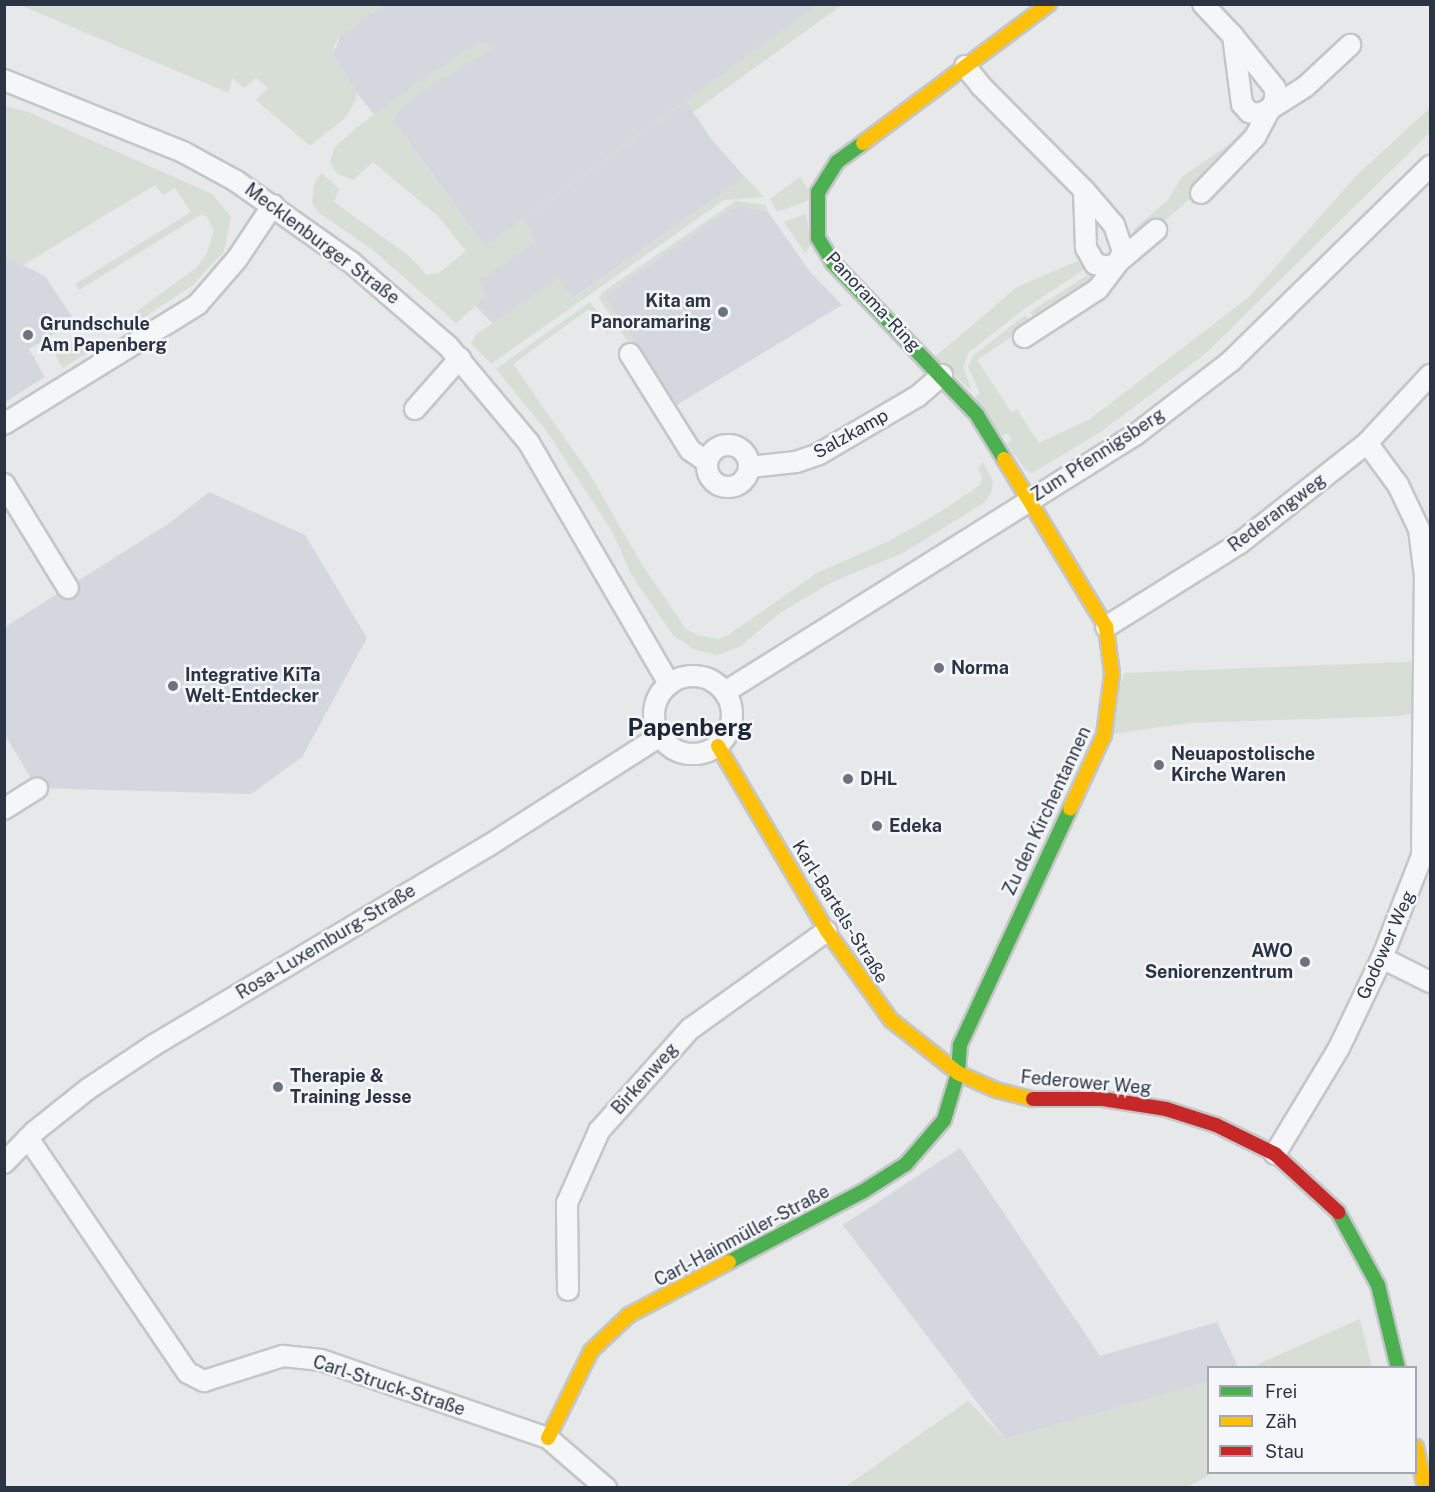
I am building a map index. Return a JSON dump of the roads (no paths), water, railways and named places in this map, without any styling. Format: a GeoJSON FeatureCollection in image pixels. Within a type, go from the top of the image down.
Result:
{"type":"FeatureCollection","features":[{"type":"Feature","properties":{"kind":"street","name":"Panorama-Ring"},"geometry":{"type":"LineString","coordinates":[[1030,500],[977,415],[942,375],[833,263],[818,238],[815,208],[818,192],[837,162],[1049,4]]}},
{"type":"Feature","properties":{"kind":"street"},"geometry":{"type":"LineString","coordinates":[[1201,193],[1256,136],[1270,109],[1275,88],[1233,36],[1203,4]]}},
{"type":"Feature","properties":{"kind":"street"},"geometry":{"type":"LineString","coordinates":[[1233,36],[1242,104],[1249,112],[1259,114],[1305,87],[1350,45]]}},
{"type":"Feature","properties":{"kind":"street"},"geometry":{"type":"LineString","coordinates":[[965,66],[1084,190],[1119,234],[1123,251],[1118,262],[1098,289],[1024,338]]}},
{"type":"Feature","properties":{"kind":"street","name":"Mecklenburger Straße"},"geometry":{"type":"LineString","coordinates":[[4,80],[183,152],[273,205],[389,292],[460,358],[529,443],[669,684]]}},
{"type":"Feature","properties":{"kind":"street","name":"Zum Pfennigsberg"},"geometry":{"type":"LineString","coordinates":[[725,692],[1135,435],[1231,361],[1431,166]]}},
{"type":"Feature","properties":{"kind":"street"},"geometry":{"type":"LineString","coordinates":[[1084,190],[1089,257],[1101,268],[1118,262],[1156,230]]}},
{"type":"Feature","properties":{"kind":"street"},"geometry":{"type":"LineString","coordinates":[[4,424],[198,304],[237,259],[273,205]]}},
{"type":"Feature","properties":{"kind":"street"},"geometry":{"type":"LineString","coordinates":[[630,354],[690,450],[707,462],[714,481],[726,487],[744,480],[750,467],[747,454],[731,444],[718,447],[707,462]]}},
{"type":"Feature","properties":{"kind":"street"},"geometry":{"type":"LineString","coordinates":[[415,409],[460,358]]}},
{"type":"Feature","properties":{"kind":"street","name":"Salzkamp"},"geometry":{"type":"LineString","coordinates":[[750,467],[796,462],[819,454],[918,396],[942,375]]}},
{"type":"Feature","properties":{"kind":"street","name":"Rederangweg"},"geometry":{"type":"LineString","coordinates":[[1106,627],[1240,543],[1367,443],[1431,375]]}},
{"type":"Feature","properties":{"kind":"street","name":"Godower Weg"},"geometry":{"type":"LineString","coordinates":[[1275,1154],[1339,1048],[1382,958],[1422,856],[1425,576],[1419,530],[1398,484],[1367,443]]}},
{"type":"Feature","properties":{"kind":"street"},"geometry":{"type":"LineString","coordinates":[[4,484],[68,588]]}},
{"type":"Feature","properties":{"kind":"street","name":"Zu den Kirchentannen"},"geometry":{"type":"LineString","coordinates":[[958,1073],[960,1045],[1104,735],[1112,674],[1106,627],[1030,500]]}},
{"type":"Feature","properties":{"kind":"street"},"geometry":{"type":"LineString","coordinates":[[688,676],[704,677],[725,692],[733,710],[730,730],[718,746],[693,754],[680,752],[660,736],[654,708],[669,684],[688,676]]}},
{"type":"Feature","properties":{"kind":"street","name":"Rosa-Luxemburg-Straße"},"geometry":{"type":"LineString","coordinates":[[4,1164],[28,1138],[88,1089],[154,1045],[488,846],[660,736]]}},
{"type":"Feature","properties":{"kind":"street","name":"Karl-Bartels-Straße"},"geometry":{"type":"LineString","coordinates":[[718,746],[827,931],[891,1020],[958,1073]]}},
{"type":"Feature","properties":{"kind":"street"},"geometry":{"type":"LineString","coordinates":[[4,809],[37,788]]}},
{"type":"Feature","properties":{"kind":"street","name":"Birkenweg"},"geometry":{"type":"LineString","coordinates":[[568,1290],[567,1203],[599,1131],[690,1029],[827,931]]}},
{"type":"Feature","properties":{"kind":"street"},"geometry":{"type":"LineString","coordinates":[[1382,958],[1431,982]]}},
{"type":"Feature","properties":{"kind":"street","name":"Federower Weg"},"geometry":{"type":"LineString","coordinates":[[958,1073],[996,1090],[1032,1099],[1103,1099],[1166,1109],[1216,1125],[1275,1154],[1333,1205],[1348,1226],[1378,1285],[1398,1366]]}},
{"type":"Feature","properties":{"kind":"street","name":"Carl-Hainmüller-Straße"},"geometry":{"type":"LineString","coordinates":[[548,1438],[591,1351],[628,1315],[822,1216],[906,1164],[944,1120],[958,1073]]}},
{"type":"Feature","properties":{"kind":"street","name":"Carl-Struck-Straße"},"geometry":{"type":"LineString","coordinates":[[28,1138],[188,1373],[204,1381],[283,1356],[321,1360],[548,1438],[599,1486]]}},
{"type":"Feature","properties":{"kind":"street"},"geometry":{"type":"LineString","coordinates":[[1417,1452],[1425,1488]]}},
{"type":"Feature","properties":{"kind":"place","name":"Kita am Panoramaring"},"geometry":{"type":"Point","coordinates":[723,312]}},
{"type":"Feature","properties":{"kind":"place","name":"Grundschule Am Papenberg"},"geometry":{"type":"Point","coordinates":[28,335]}},
{"type":"Feature","properties":{"kind":"place","name":"Norma"},"geometry":{"type":"Point","coordinates":[939,668]}},
{"type":"Feature","properties":{"kind":"place","name":"Integrative KiTa Welt-Entdecker"},"geometry":{"type":"Point","coordinates":[173,686]}},
{"type":"Feature","properties":{"kind":"place","name":"Neuapostolische Kirche Waren"},"geometry":{"type":"Point","coordinates":[1159,765]}},
{"type":"Feature","properties":{"kind":"place","name":"DHL"},"geometry":{"type":"Point","coordinates":[848,779]}},
{"type":"Feature","properties":{"kind":"place","name":"Edeka"},"geometry":{"type":"Point","coordinates":[877,826]}},
{"type":"Feature","properties":{"kind":"place","name":"AWO Seniorenzentrum"},"geometry":{"type":"Point","coordinates":[1305,962]}},
{"type":"Feature","properties":{"kind":"place","name":"Therapie & Training Jesse"},"geometry":{"type":"Point","coordinates":[278,1087]}},
{"type":"Feature","properties":{"kind":"district","name":"Papenberg"},"geometry":{"type":"Point","coordinates":[690,728]}}]}
